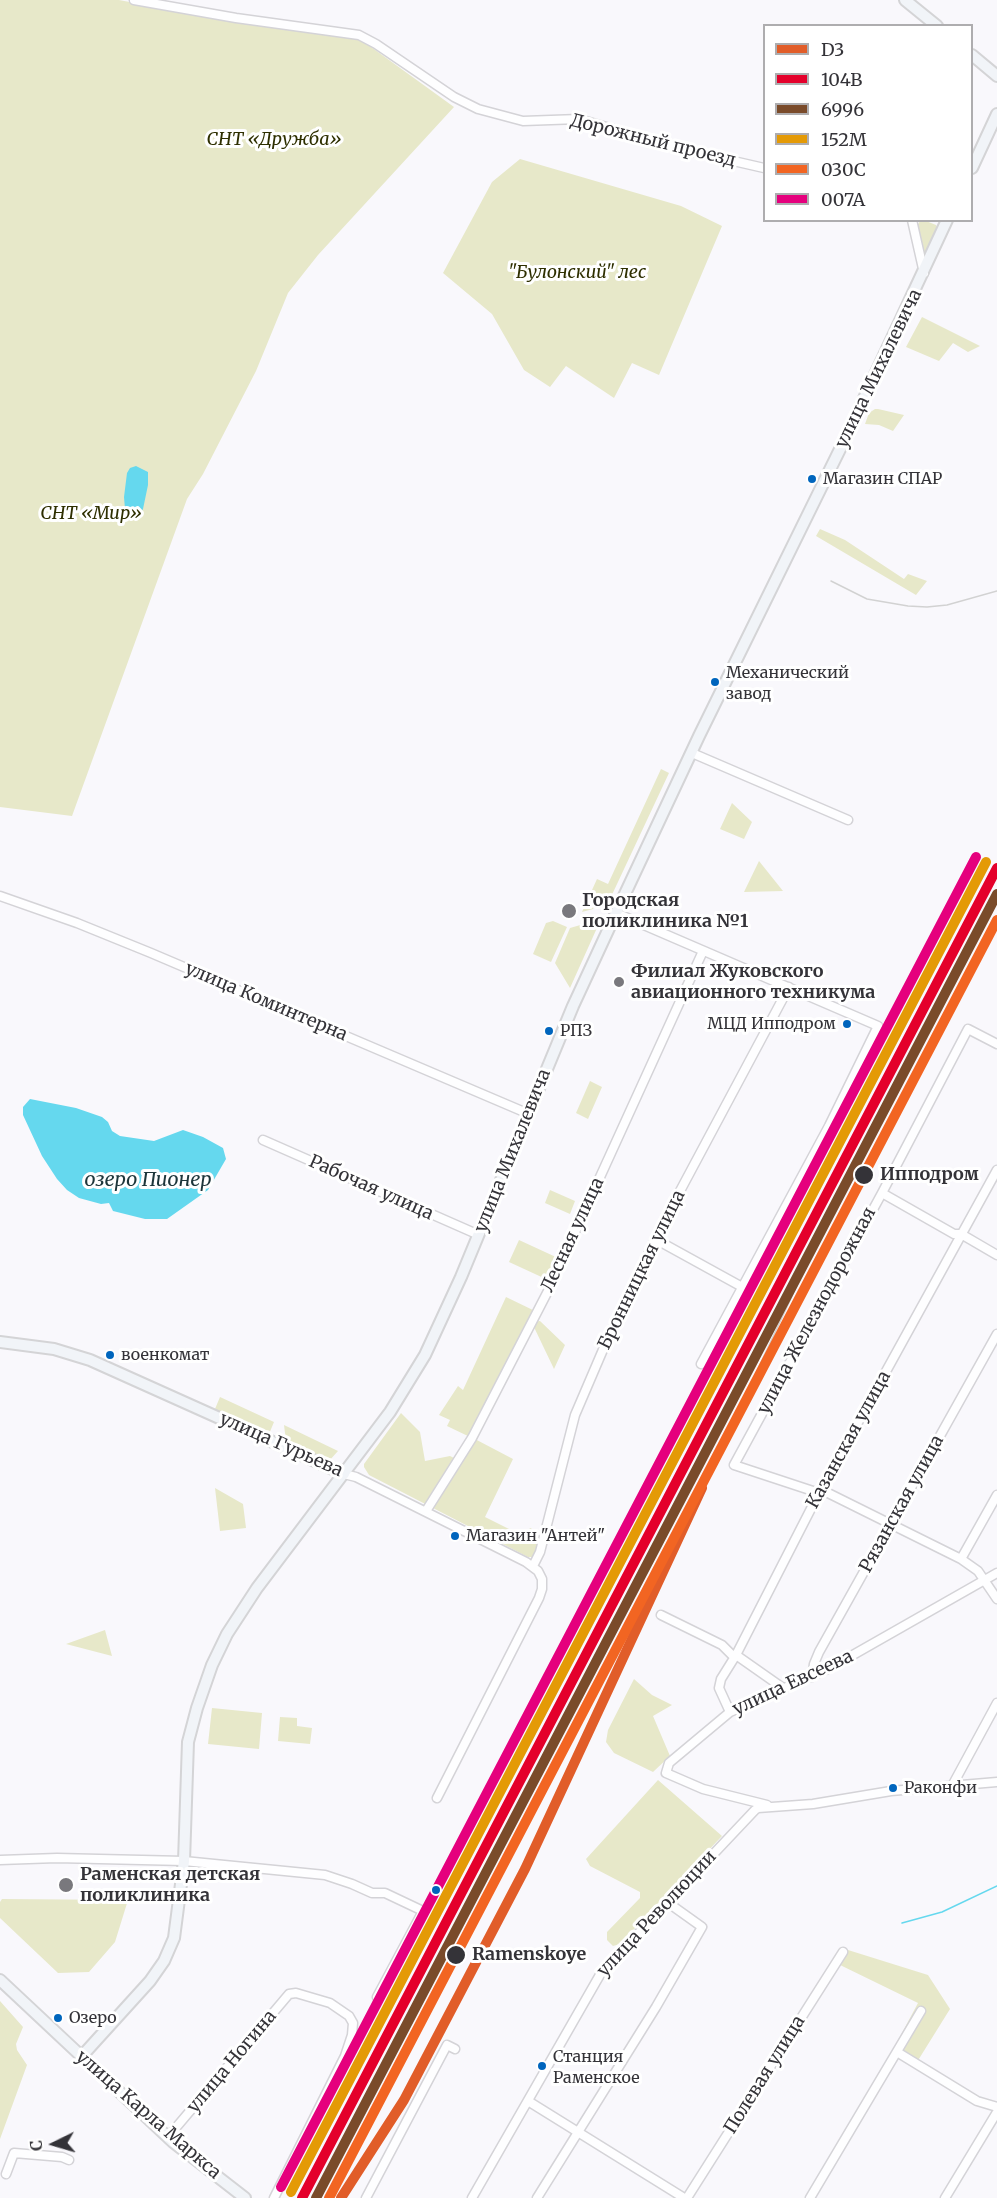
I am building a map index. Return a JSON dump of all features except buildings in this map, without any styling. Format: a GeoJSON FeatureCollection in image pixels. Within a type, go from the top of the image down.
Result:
{"type":"FeatureCollection","features":[{"type":"Feature","properties":{"kind":"main road"},"geometry":{"type":"LineString","coordinates":[[905,0],[935,24]]}},
{"type":"Feature","properties":{"kind":"main road"},"geometry":{"type":"LineString","coordinates":[[973,56],[997,76]]}},
{"type":"Feature","properties":{"kind":"main road"},"geometry":{"type":"LineString","coordinates":[[973,166],[997,114]]}},
{"type":"Feature","properties":{"kind":"main road","name":"улица Михалевича"},"geometry":{"type":"LineString","coordinates":[[82,2056],[150,1981],[164,1961],[176,1931],[184,1861],[188,1742],[212,1665],[227,1634],[257,1588],[345,1474],[390,1412],[420,1364],[479,1235],[573,1006],[615,913],[924,274],[944,222]]}},
{"type":"Feature","properties":{"kind":"main road","name":"улица Гурьева"},"geometry":{"type":"LineString","coordinates":[[0,1341],[54,1349],[90,1360],[345,1474]]}},
{"type":"Feature","properties":{"kind":"main road","name":"улица Карла Маркса"},"geometry":{"type":"LineString","coordinates":[[0,1980],[168,2137],[245,2198]]}},
{"type":"Feature","properties":{"kind":"street","name":"Дорожный проезд"},"geometry":{"type":"LineString","coordinates":[[134,0],[359,35],[454,97],[478,109],[523,121],[579,119],[681,149],[763,168]]}},
{"type":"Feature","properties":{"kind":"street"},"geometry":{"type":"LineString","coordinates":[[912,222],[924,274]]}},
{"type":"Feature","properties":{"kind":"street"},"geometry":{"type":"LineString","coordinates":[[692,753],[848,820]]}},
{"type":"Feature","properties":{"kind":"street","name":"улица Коминтерна"},"geometry":{"type":"LineString","coordinates":[[0,896],[77,923],[151,953],[529,1114]]}},
{"type":"Feature","properties":{"kind":"street"},"geometry":{"type":"LineString","coordinates":[[615,913],[878,1026],[829,1126],[744,1288],[701,1364]]}},
{"type":"Feature","properties":{"kind":"street","name":"Лесная улица"},"geometry":{"type":"LineString","coordinates":[[426,1512],[472,1438],[549,1289],[703,951]]}},
{"type":"Feature","properties":{"kind":"street","name":"Бронницкая улица"},"geometry":{"type":"LineString","coordinates":[[532,1566],[540,1552],[575,1415],[618,1316],[655,1239],[789,987]]}},
{"type":"Feature","properties":{"kind":"street","name":"улица Железнодорожная"},"geometry":{"type":"LineString","coordinates":[[819,1493],[734,1465],[968,1029],[997,1044]]}},
{"type":"Feature","properties":{"kind":"street","name":"Рабочая улица"},"geometry":{"type":"LineString","coordinates":[[263,1140],[479,1235]]}},
{"type":"Feature","properties":{"kind":"street","name":"Казанская улица"},"geometry":{"type":"LineString","coordinates":[[730,1712],[720,1692],[719,1684],[819,1493],[997,1170]]}},
{"type":"Feature","properties":{"kind":"street"},"geometry":{"type":"LineString","coordinates":[[882,1193],[954,1234],[961,1234],[997,1255]]}},
{"type":"Feature","properties":{"kind":"street"},"geometry":{"type":"LineString","coordinates":[[655,1239],[744,1288]]}},
{"type":"Feature","properties":{"kind":"street","name":"Рязанская улица"},"geometry":{"type":"LineString","coordinates":[[812,1677],[817,1656],[997,1334]]}},
{"type":"Feature","properties":{"kind":"street","name":"улица Гурьева"},"geometry":{"type":"LineString","coordinates":[[345,1474],[356,1477],[532,1566]]}},
{"type":"Feature","properties":{"kind":"street"},"geometry":{"type":"LineString","coordinates":[[819,1493],[828,1493],[962,1559],[978,1571],[997,1599]]}},
{"type":"Feature","properties":{"kind":"street"},"geometry":{"type":"LineString","coordinates":[[962,1559],[997,1496]]}},
{"type":"Feature","properties":{"kind":"street"},"geometry":{"type":"LineString","coordinates":[[436,1798],[539,1598],[542,1585],[540,1574],[532,1566]]}},
{"type":"Feature","properties":{"kind":"street","name":"улица Евсеева"},"geometry":{"type":"LineString","coordinates":[[773,1807],[708,1791],[666,1773],[669,1763],[730,1712],[812,1677],[997,1573]]}},
{"type":"Feature","properties":{"kind":"street"},"geometry":{"type":"LineString","coordinates":[[661,1615],[722,1645],[733,1656],[736,1655],[783,1688]]}},
{"type":"Feature","properties":{"kind":"street"},"geometry":{"type":"LineString","coordinates":[[952,1786],[997,1703]]}},
{"type":"Feature","properties":{"kind":"street"},"geometry":{"type":"LineString","coordinates":[[773,1807],[813,1804],[891,1791],[997,1782]]}},
{"type":"Feature","properties":{"kind":"street","name":"улица Революции"},"geometry":{"type":"LineString","coordinates":[[472,2198],[595,1980],[609,1962],[754,1810],[773,1807]]}},
{"type":"Feature","properties":{"kind":"street"},"geometry":{"type":"LineString","coordinates":[[0,1860],[57,1858],[184,1861],[315,1874],[352,1884],[372,1893],[387,1893],[423,1911],[377,1997]]}},
{"type":"Feature","properties":{"kind":"street"},"geometry":{"type":"LineString","coordinates":[[537,2198],[656,2007],[702,1927],[668,1902]]}},
{"type":"Feature","properties":{"kind":"street","name":"Полевая улица"},"geometry":{"type":"LineString","coordinates":[[685,2198],[843,1952]]}},
{"type":"Feature","properties":{"kind":"street","name":"улица Ногина"},"geometry":{"type":"LineString","coordinates":[[168,2137],[289,1994],[300,1994],[330,2003],[345,2012],[353,2023],[352,2035],[345,2056],[274,2198]]}},
{"type":"Feature","properties":{"kind":"street"},"geometry":{"type":"LineString","coordinates":[[810,2198],[921,2011]]}},
{"type":"Feature","properties":{"kind":"street"},"geometry":{"type":"LineString","coordinates":[[366,2198],[447,2045],[455,2049]]}},
{"type":"Feature","properties":{"kind":"street"},"geometry":{"type":"LineString","coordinates":[[897,2052],[977,2101],[997,2107]]}},
{"type":"Feature","properties":{"kind":"street"},"geometry":{"type":"LineString","coordinates":[[528,2101],[685,2198]]}},
{"type":"Feature","properties":{"kind":"street"},"geometry":{"type":"LineString","coordinates":[[945,2198],[997,2112]]}},
{"type":"Feature","properties":{"kind":"street"},"geometry":{"type":"LineString","coordinates":[[6,2174],[14,2153],[62,2157],[69,2160]]}},
{"type":"Feature","properties":{"kind":"green space"},"geometry":{"type":"Polygon","coordinates":[[[0,0],[119,0],[236,22],[360,39],[454,107],[318,255],[288,293],[256,371],[203,474],[187,499],[72,816],[0,807],[0,0]]]}},
{"type":"Feature","properties":{"kind":"green space","name":"\"Булонский\" лес"},"geometry":{"type":"Polygon","coordinates":[[[520,159],[681,206],[722,226],[659,375],[632,363],[614,398],[566,366],[550,387],[524,370],[492,314],[443,273],[492,182],[520,159]]]}},
{"type":"Feature","properties":{"kind":"green space"},"geometry":{"type":"Polygon","coordinates":[[[919,222],[928,222],[936,225],[938,229],[925,255],[917,226],[919,222]]]}},
{"type":"Feature","properties":{"kind":"green space"},"geometry":{"type":"Polygon","coordinates":[[[922,317],[980,346],[968,352],[953,343],[939,361],[906,347],[922,317]]]}},
{"type":"Feature","properties":{"kind":"green space"},"geometry":{"type":"Polygon","coordinates":[[[875,409],[904,415],[893,431],[879,425],[865,424],[869,413],[875,409]]]}},
{"type":"Feature","properties":{"kind":"green space"},"geometry":{"type":"Polygon","coordinates":[[[820,529],[845,540],[904,579],[908,574],[927,581],[916,595],[816,536],[820,529]]]}},
{"type":"Feature","properties":{"kind":"green space"},"geometry":{"type":"Polygon","coordinates":[[[661,769],[669,773],[610,899],[600,895],[593,909],[582,912],[597,879],[608,884],[661,769]]]}},
{"type":"Feature","properties":{"kind":"green space"},"geometry":{"type":"Polygon","coordinates":[[[732,803],[752,822],[744,839],[720,829],[732,803]]]}},
{"type":"Feature","properties":{"kind":"green space"},"geometry":{"type":"Polygon","coordinates":[[[759,861],[783,891],[744,892],[759,861]]]}},
{"type":"Feature","properties":{"kind":"green space"},"geometry":{"type":"Polygon","coordinates":[[[601,919],[570,988],[555,963],[570,928],[601,919]]]}},
{"type":"Feature","properties":{"kind":"green space"},"geometry":{"type":"Polygon","coordinates":[[[553,921],[567,927],[551,962],[533,954],[546,923],[553,921]]]}},
{"type":"Feature","properties":{"kind":"green space"},"geometry":{"type":"Polygon","coordinates":[[[590,1081],[602,1087],[588,1119],[576,1113],[590,1081]]]}},
{"type":"Feature","properties":{"kind":"green space"},"geometry":{"type":"Polygon","coordinates":[[[550,1190],[575,1201],[570,1214],[545,1203],[550,1190]]]}},
{"type":"Feature","properties":{"kind":"green space"},"geometry":{"type":"Polygon","coordinates":[[[519,1240],[558,1258],[548,1280],[509,1262],[519,1240]]]}},
{"type":"Feature","properties":{"kind":"green space"},"geometry":{"type":"Polygon","coordinates":[[[506,1297],[537,1312],[532,1322],[540,1321],[565,1345],[554,1369],[532,1323],[473,1438],[513,1459],[485,1517],[525,1537],[530,1528],[534,1530],[540,1539],[535,1556],[532,1557],[369,1475],[364,1467],[401,1413],[420,1432],[425,1461],[450,1456],[458,1460],[472,1438],[447,1426],[450,1420],[439,1415],[458,1386],[463,1390],[506,1297]]]}},
{"type":"Feature","properties":{"kind":"green space"},"geometry":{"type":"Polygon","coordinates":[[[220,1397],[274,1422],[269,1434],[215,1409],[220,1397]]]}},
{"type":"Feature","properties":{"kind":"green space"},"geometry":{"type":"Polygon","coordinates":[[[284,1425],[338,1451],[329,1461],[286,1441],[284,1425]]]}},
{"type":"Feature","properties":{"kind":"green space"},"geometry":{"type":"Polygon","coordinates":[[[215,1488],[243,1504],[246,1528],[220,1531],[215,1488]]]}},
{"type":"Feature","properties":{"kind":"green space"},"geometry":{"type":"Polygon","coordinates":[[[105,1630],[112,1656],[66,1644],[105,1630]]]}},
{"type":"Feature","properties":{"kind":"green space"},"geometry":{"type":"Polygon","coordinates":[[[634,1679],[652,1695],[672,1705],[653,1716],[670,1756],[653,1772],[614,1753],[606,1742],[608,1730],[634,1679]]]}},
{"type":"Feature","properties":{"kind":"green space"},"geometry":{"type":"Polygon","coordinates":[[[212,1708],[262,1713],[259,1749],[208,1744],[212,1708]]]}},
{"type":"Feature","properties":{"kind":"green space"},"geometry":{"type":"Polygon","coordinates":[[[280,1717],[297,1718],[297,1726],[312,1728],[310,1744],[278,1741],[280,1717]]]}},
{"type":"Feature","properties":{"kind":"green space"},"geometry":{"type":"Polygon","coordinates":[[[658,1780],[722,1836],[620,1944],[613,1946],[607,1940],[607,1932],[640,1898],[640,1892],[590,1866],[586,1859],[658,1780]]]}},
{"type":"Feature","properties":{"kind":"green space"},"geometry":{"type":"Polygon","coordinates":[[[2,1899],[128,1900],[115,1942],[89,1972],[58,1973],[0,1918],[2,1899]]]}},
{"type":"Feature","properties":{"kind":"green space"},"geometry":{"type":"Polygon","coordinates":[[[848,1950],[928,1975],[950,2009],[917,2062],[895,2046],[918,2003],[838,1964],[848,1950]]]}},
{"type":"Feature","properties":{"kind":"green space"},"geometry":{"type":"Polygon","coordinates":[[[0,2001],[23,2027],[16,2044],[17,2050],[27,2065],[0,2139],[0,2001]]]}},
{"type":"Feature","properties":{"kind":"water"},"geometry":{"type":"Polygon","coordinates":[[[136,466],[148,472],[148,485],[143,509],[140,515],[136,516],[125,509],[124,497],[127,473],[130,468],[136,466]]]}},
{"type":"Feature","properties":{"kind":"water","name":"озеро Пионер"},"geometry":{"type":"Polygon","coordinates":[[[30,1099],[76,1108],[102,1117],[108,1122],[112,1131],[120,1136],[154,1141],[183,1130],[203,1137],[223,1148],[226,1159],[208,1190],[167,1219],[145,1219],[113,1211],[109,1203],[101,1204],[79,1198],[57,1179],[42,1156],[23,1115],[23,1107],[30,1099]]]}},
{"type":"Feature","properties":{"kind":"waterway"},"geometry":{"type":"LineString","coordinates":[[902,1923],[942,1912],[997,1886]]}},
{"type":"Feature","properties":{"kind":"railway"},"geometry":{"type":"LineString","coordinates":[[831,581],[867,599],[908,606],[947,605],[997,591]]}},
{"type":"Feature","properties":{"kind":"railway"},"geometry":{"type":"LineString","coordinates":[[702,1488],[801,1277],[997,895]]}},
{"type":"Feature","properties":{"kind":"transit line","name":"007А"},"geometry":{"type":"LineString","coordinates":[[281,2187],[976,857]]}},
{"type":"Feature","properties":{"kind":"transit line","name":"152М"},"geometry":{"type":"LineString","coordinates":[[291,2192],[986,862]]}},
{"type":"Feature","properties":{"kind":"transit line","name":"104В"},"geometry":{"type":"LineString","coordinates":[[302,2198],[997,868]]}},
{"type":"Feature","properties":{"kind":"transit line","name":"6996"},"geometry":{"type":"LineString","coordinates":[[316,2198],[997,894]]}},
{"type":"Feature","properties":{"kind":"transit line","name":"030C"},"geometry":{"type":"LineString","coordinates":[[329,2198],[997,920]]}},
{"type":"Feature","properties":{"kind":"transit line","name":"D3"},"geometry":{"type":"LineString","coordinates":[[341,2198],[404,2100],[525,1869],[702,1488]]}},
{"type":"Feature","properties":{"kind":"place","name":"Магазин СПАР"},"geometry":{"type":"Point","coordinates":[812,479]}},
{"type":"Feature","properties":{"kind":"place","name":"Механический завод"},"geometry":{"type":"Point","coordinates":[715,682]}},
{"type":"Feature","properties":{"kind":"place","name":"Городская поликлиника №1"},"geometry":{"type":"Point","coordinates":[569,911]}},
{"type":"Feature","properties":{"kind":"place","name":"Филиал Жуковского авиационного техникума"},"geometry":{"type":"Point","coordinates":[619,982]}},
{"type":"Feature","properties":{"kind":"place","name":"МЦД Ипподром"},"geometry":{"type":"Point","coordinates":[847,1024]}},
{"type":"Feature","properties":{"kind":"place","name":"РПЗ"},"geometry":{"type":"Point","coordinates":[549,1031]}},
{"type":"Feature","properties":{"kind":"place","name":"Ипподром"},"geometry":{"type":"Point","coordinates":[864,1175]}},
{"type":"Feature","properties":{"kind":"place","name":"военкомат"},"geometry":{"type":"Point","coordinates":[110,1355]}},
{"type":"Feature","properties":{"kind":"place","name":"Магазин \"Антей\""},"geometry":{"type":"Point","coordinates":[455,1536]}},
{"type":"Feature","properties":{"kind":"place","name":"Раконфи"},"geometry":{"type":"Point","coordinates":[893,1788]}},
{"type":"Feature","properties":{"kind":"place","name":"Раменская детская поликлиника"},"geometry":{"type":"Point","coordinates":[66,1885]}},
{"type":"Feature","properties":{"kind":"place","name":"Ramenskoye"},"geometry":{"type":"Point","coordinates":[456,1955]}},
{"type":"Feature","properties":{"kind":"place","name":"Озеро"},"geometry":{"type":"Point","coordinates":[58,2018]}},
{"type":"Feature","properties":{"kind":"place","name":"Станция Раменское"},"geometry":{"type":"Point","coordinates":[542,2066]}},
{"type":"Feature","properties":{"kind":"park label","name":"СНТ «Дружба»"},"geometry":{"type":"Point","coordinates":[274,140]}},
{"type":"Feature","properties":{"kind":"park label","name":"СНТ «Мир»"},"geometry":{"type":"Point","coordinates":[91,514]}}]}
